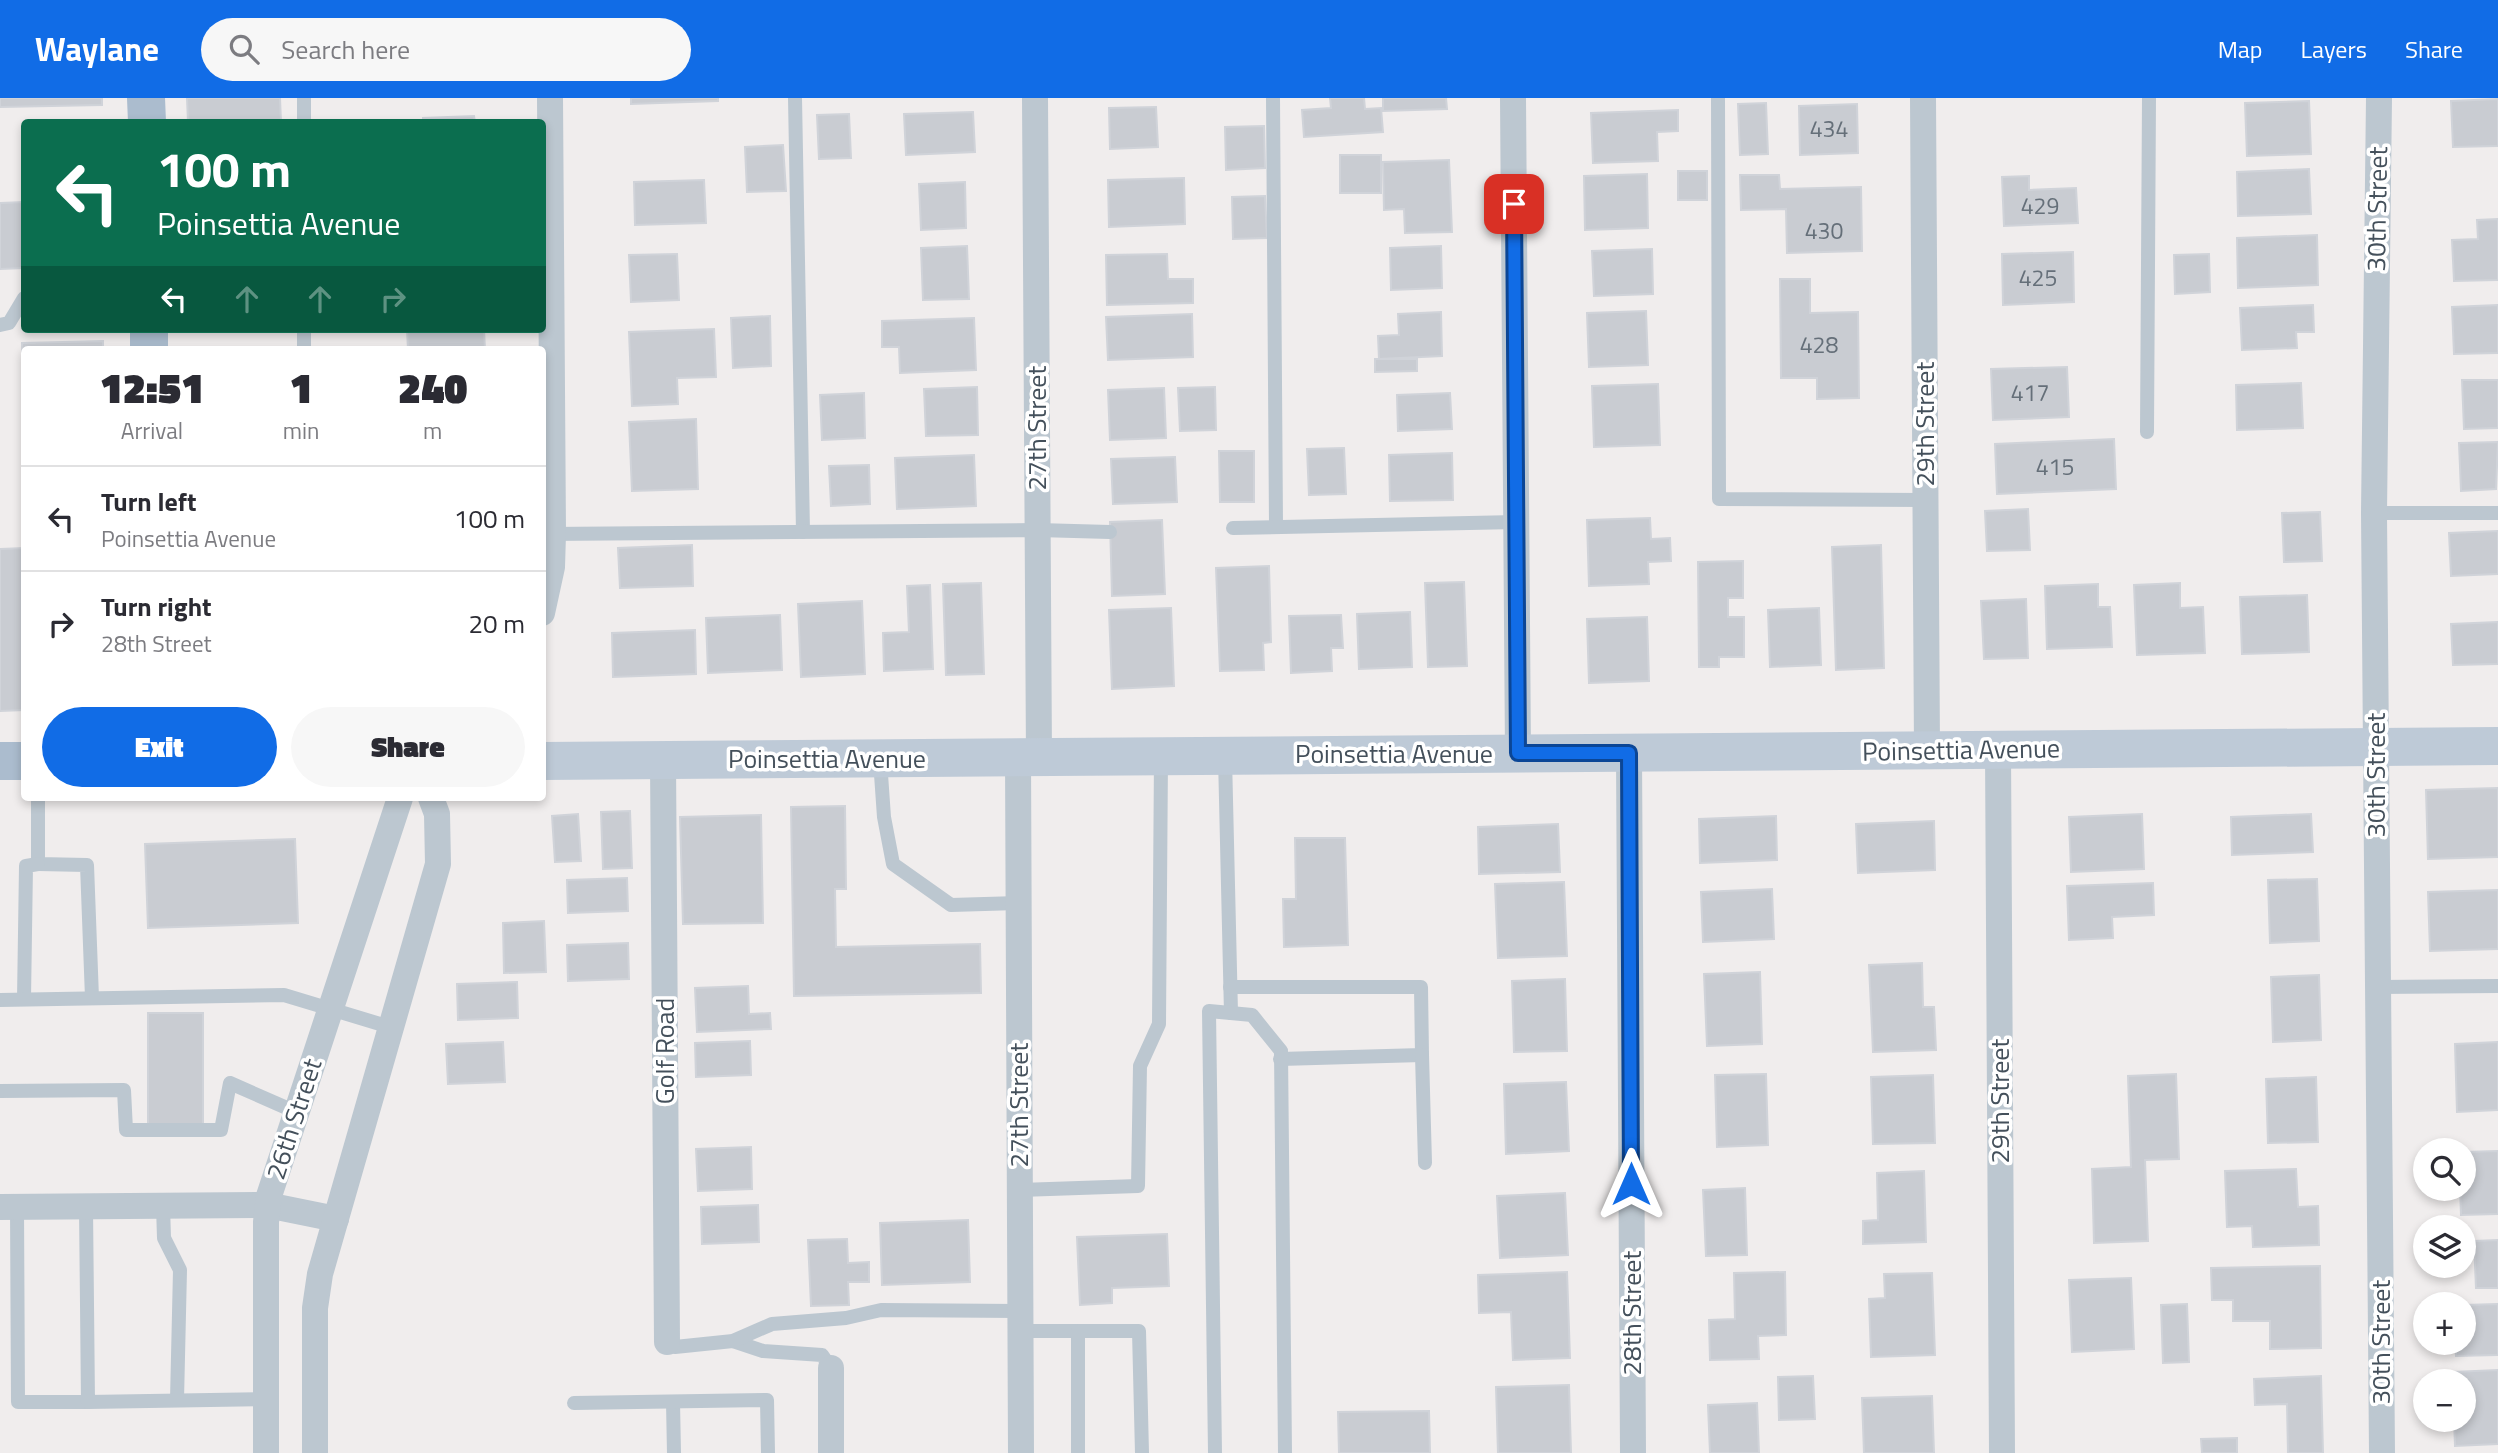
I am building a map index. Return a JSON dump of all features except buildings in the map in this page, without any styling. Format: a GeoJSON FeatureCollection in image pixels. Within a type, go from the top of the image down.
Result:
{"type":"FeatureCollection","features":[{"type":"Feature","properties":{"kind":"main road"},"geometry":{"type":"LineString","coordinates":[[146,98],[147,119]]}},
{"type":"Feature","properties":{"kind":"main road"},"geometry":{"type":"LineString","coordinates":[[0,761],[21,761]]}},
{"type":"Feature","properties":{"kind":"street"},"geometry":{"type":"LineString","coordinates":[[546,594],[552,567],[548,534],[550,98]]}},
{"type":"Feature","properties":{"kind":"street","name":"27th Street"},"geometry":{"type":"LineString","coordinates":[[1021,1453],[1019,903],[1029,757],[1038,530],[1035,98]]}},
{"type":"Feature","properties":{"kind":"street"},"geometry":{"type":"LineString","coordinates":[[1513,98],[1518,753]]}},
{"type":"Feature","properties":{"kind":"street","name":"29th Street"},"geometry":{"type":"LineString","coordinates":[[1923,98],[1927,750]]}},
{"type":"Feature","properties":{"kind":"street","name":"30th Street"},"geometry":{"type":"LineString","coordinates":[[2378,98],[2374,513],[2382,1453]]}},
{"type":"Feature","properties":{"kind":"street","name":"Poinsettia Avenue"},"geometry":{"type":"LineString","coordinates":[[546,761],[2498,746]]}},
{"type":"Feature","properties":{"kind":"street","name":"29th Street"},"geometry":{"type":"LineString","coordinates":[[1998,750],[2002,1453]]}},
{"type":"Feature","properties":{"kind":"street","name":"28th Street"},"geometry":{"type":"LineString","coordinates":[[1629,753],[1633,1453]]}},
{"type":"Feature","properties":{"kind":"street","name":"Golf Road"},"geometry":{"type":"LineString","coordinates":[[663,760],[667,1342]]}},
{"type":"Feature","properties":{"kind":"street","name":"26th Street"},"geometry":{"type":"LineString","coordinates":[[266,1453],[267,1205],[399,801]]}},
{"type":"Feature","properties":{"kind":"street"},"geometry":{"type":"LineString","coordinates":[[315,1453],[315,1308],[320,1273],[438,864],[437,814],[432,801]]}},
{"type":"Feature","properties":{"kind":"street"},"geometry":{"type":"LineString","coordinates":[[8,1207],[267,1205],[337,1219]]}},
{"type":"Feature","properties":{"kind":"street"},"geometry":{"type":"LineString","coordinates":[[831,1368],[831,1453]]}},
{"type":"Feature","properties":{"kind":"lane"},"geometry":{"type":"LineString","coordinates":[[304,98],[304,119]]}},
{"type":"Feature","properties":{"kind":"lane"},"geometry":{"type":"LineString","coordinates":[[795,98],[803,532]]}},
{"type":"Feature","properties":{"kind":"lane"},"geometry":{"type":"LineString","coordinates":[[1273,98],[1276,526]]}},
{"type":"Feature","properties":{"kind":"lane"},"geometry":{"type":"LineString","coordinates":[[1718,98],[1718,499],[1925,500]]}},
{"type":"Feature","properties":{"kind":"lane"},"geometry":{"type":"LineString","coordinates":[[2147,432],[2149,98]]}},
{"type":"Feature","properties":{"kind":"lane"},"geometry":{"type":"LineString","coordinates":[[0,325],[9,323],[21,303]]}},
{"type":"Feature","properties":{"kind":"lane"},"geometry":{"type":"LineString","coordinates":[[2374,513],[2498,513]]}},
{"type":"Feature","properties":{"kind":"lane"},"geometry":{"type":"LineString","coordinates":[[1233,528],[1516,522]]}},
{"type":"Feature","properties":{"kind":"lane"},"geometry":{"type":"LineString","coordinates":[[548,534],[1038,530],[1110,532]]}},
{"type":"Feature","properties":{"kind":"lane"},"geometry":{"type":"LineString","coordinates":[[1020,1190],[1138,1186],[1140,1066],[1159,1024],[1161,756]]}},
{"type":"Feature","properties":{"kind":"lane"},"geometry":{"type":"LineString","coordinates":[[1225,756],[1231,1013]]}},
{"type":"Feature","properties":{"kind":"lane"},"geometry":{"type":"LineString","coordinates":[[880,758],[884,817],[892,864],[951,905],[1019,903]]}},
{"type":"Feature","properties":{"kind":"lane"},"geometry":{"type":"LineString","coordinates":[[38,801],[38,864]]}},
{"type":"Feature","properties":{"kind":"lane"},"geometry":{"type":"LineString","coordinates":[[24,999],[26,866],[38,864],[87,864],[92,998]]}},
{"type":"Feature","properties":{"kind":"lane"},"geometry":{"type":"LineString","coordinates":[[2378,987],[2498,986]]}},
{"type":"Feature","properties":{"kind":"lane"},"geometry":{"type":"LineString","coordinates":[[1230,987],[1421,987],[1425,1163]]}},
{"type":"Feature","properties":{"kind":"lane"},"geometry":{"type":"LineString","coordinates":[[0,1000],[284,996],[390,1027]]}},
{"type":"Feature","properties":{"kind":"lane"},"geometry":{"type":"LineString","coordinates":[[1215,1453],[1209,1011],[1252,1015],[1281,1051],[1285,1453]]}},
{"type":"Feature","properties":{"kind":"lane"},"geometry":{"type":"LineString","coordinates":[[1280,1059],[1422,1055]]}},
{"type":"Feature","properties":{"kind":"lane"},"geometry":{"type":"LineString","coordinates":[[0,1091],[124,1090],[126,1129],[221,1130],[230,1083],[296,1112]]}},
{"type":"Feature","properties":{"kind":"lane"},"geometry":{"type":"LineString","coordinates":[[163,1206],[164,1238],[180,1270],[177,1400]]}},
{"type":"Feature","properties":{"kind":"lane"},"geometry":{"type":"LineString","coordinates":[[8,1207],[18,1402],[266,1399]]}},
{"type":"Feature","properties":{"kind":"lane"},"geometry":{"type":"LineString","coordinates":[[86,1207],[89,1402]]}},
{"type":"Feature","properties":{"kind":"lane"},"geometry":{"type":"LineString","coordinates":[[667,1342],[675,1347],[733,1341],[772,1324],[846,1318],[881,1310],[1021,1321],[1078,1331],[1139,1331],[1142,1453]]}},
{"type":"Feature","properties":{"kind":"lane"},"geometry":{"type":"LineString","coordinates":[[1078,1331],[1079,1453]]}},
{"type":"Feature","properties":{"kind":"lane"},"geometry":{"type":"LineString","coordinates":[[733,1341],[764,1351],[822,1355],[831,1368]]}},
{"type":"Feature","properties":{"kind":"lane"},"geometry":{"type":"LineString","coordinates":[[574,1403],[767,1400],[768,1453]]}},
{"type":"Feature","properties":{"kind":"lane"},"geometry":{"type":"LineString","coordinates":[[673,1402],[674,1453]]}},
{"type":"Feature","properties":{"kind":"route"},"geometry":{"type":"LineString","coordinates":[[1514,204],[1518,753],[1629,753],[1631,1184]]}}]}
